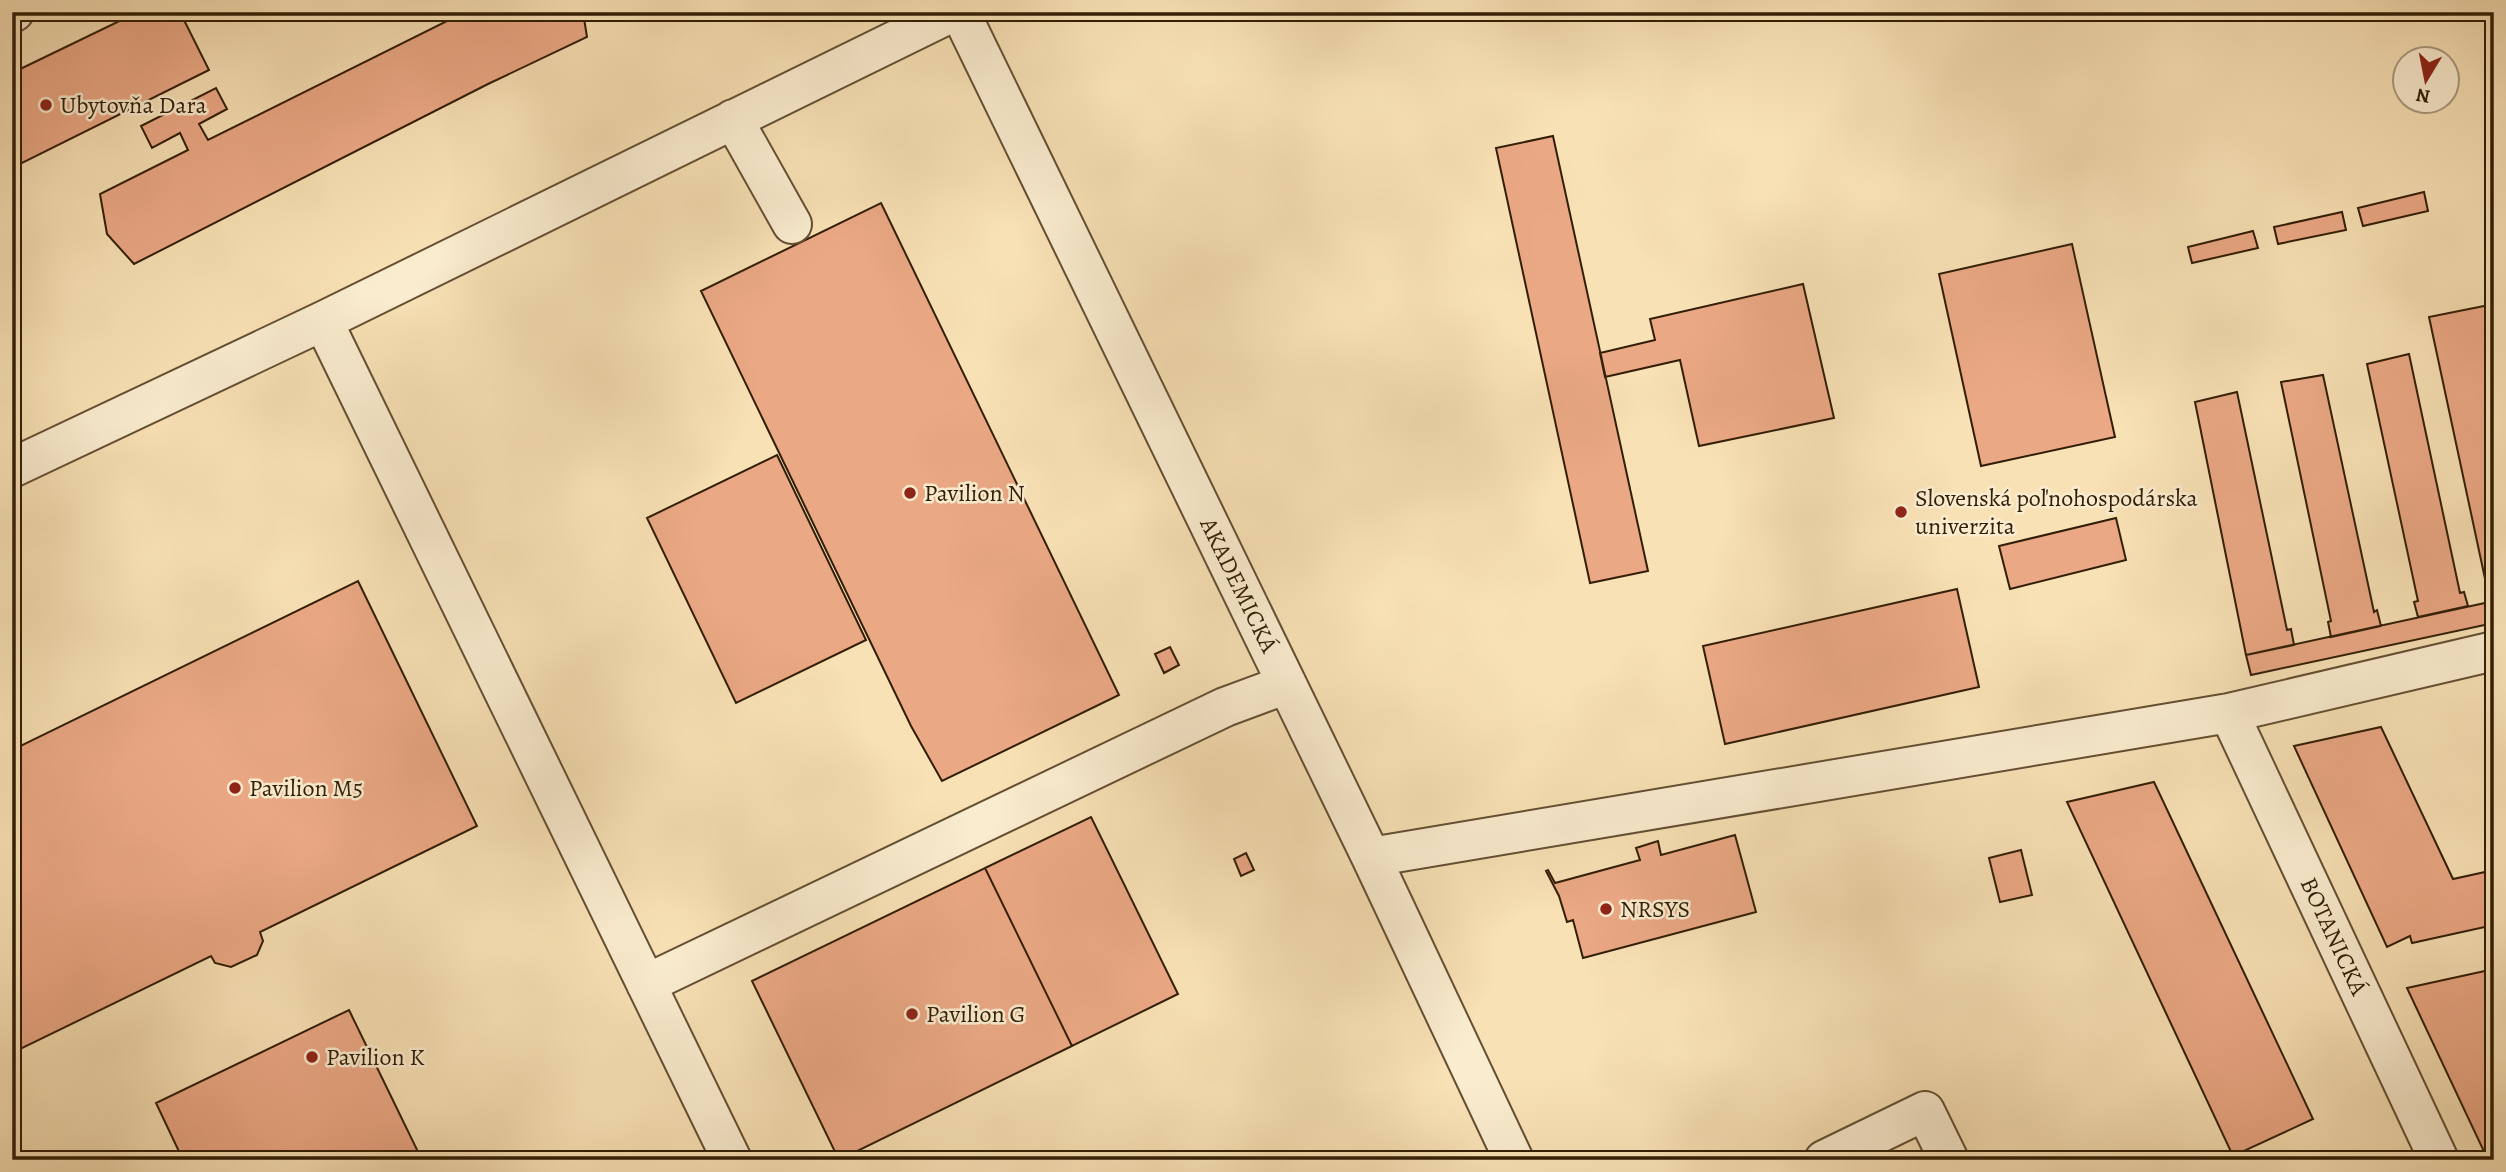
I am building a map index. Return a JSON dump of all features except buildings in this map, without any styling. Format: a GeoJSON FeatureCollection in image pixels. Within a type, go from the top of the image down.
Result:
{"type":"FeatureCollection","features":[{"type":"Feature","properties":{"kind":"street"},"geometry":{"type":"LineString","coordinates":[[12,468],[323,321],[953,12]]}},
{"type":"Feature","properties":{"kind":"street","name":"AKADEMICKÁ"},"geometry":{"type":"LineString","coordinates":[[960,12],[1371,857],[1514,1160]]}},
{"type":"Feature","properties":{"kind":"street"},"geometry":{"type":"LineString","coordinates":[[733,119],[792,225]]}},
{"type":"Feature","properties":{"kind":"street"},"geometry":{"type":"LineString","coordinates":[[323,321],[732,1160]]}},
{"type":"Feature","properties":{"kind":"street"},"geometry":{"type":"LineString","coordinates":[[1371,857],[2229,713],[2494,651]]}},
{"type":"Feature","properties":{"kind":"street"},"geometry":{"type":"LineString","coordinates":[[646,984],[1225,707],[1287,684]]}},
{"type":"Feature","properties":{"kind":"street","name":"BOTANICKÁ"},"geometry":{"type":"LineString","coordinates":[[2229,713],[2439,1160]]}},
{"type":"Feature","properties":{"kind":"street"},"geometry":{"type":"LineString","coordinates":[[1824,1160],[1925,1111],[1949,1160]]}},
{"type":"Feature","properties":{"kind":"place","name":"Ubytovňa Dara"},"geometry":{"type":"Point","coordinates":[46,105]}},
{"type":"Feature","properties":{"kind":"place","name":"Pavilion N"},"geometry":{"type":"Point","coordinates":[910,493]}},
{"type":"Feature","properties":{"kind":"place","name":"Slovenská poľnohospodárska univerzita"},"geometry":{"type":"Point","coordinates":[1901,512]}},
{"type":"Feature","properties":{"kind":"place","name":"Pavilion M5"},"geometry":{"type":"Point","coordinates":[235,788]}},
{"type":"Feature","properties":{"kind":"place","name":"NRSYS"},"geometry":{"type":"Point","coordinates":[1606,909]}},
{"type":"Feature","properties":{"kind":"place","name":"Pavilion G"},"geometry":{"type":"Point","coordinates":[912,1014]}},
{"type":"Feature","properties":{"kind":"place","name":"Pavilion K"},"geometry":{"type":"Point","coordinates":[312,1057]}}]}
